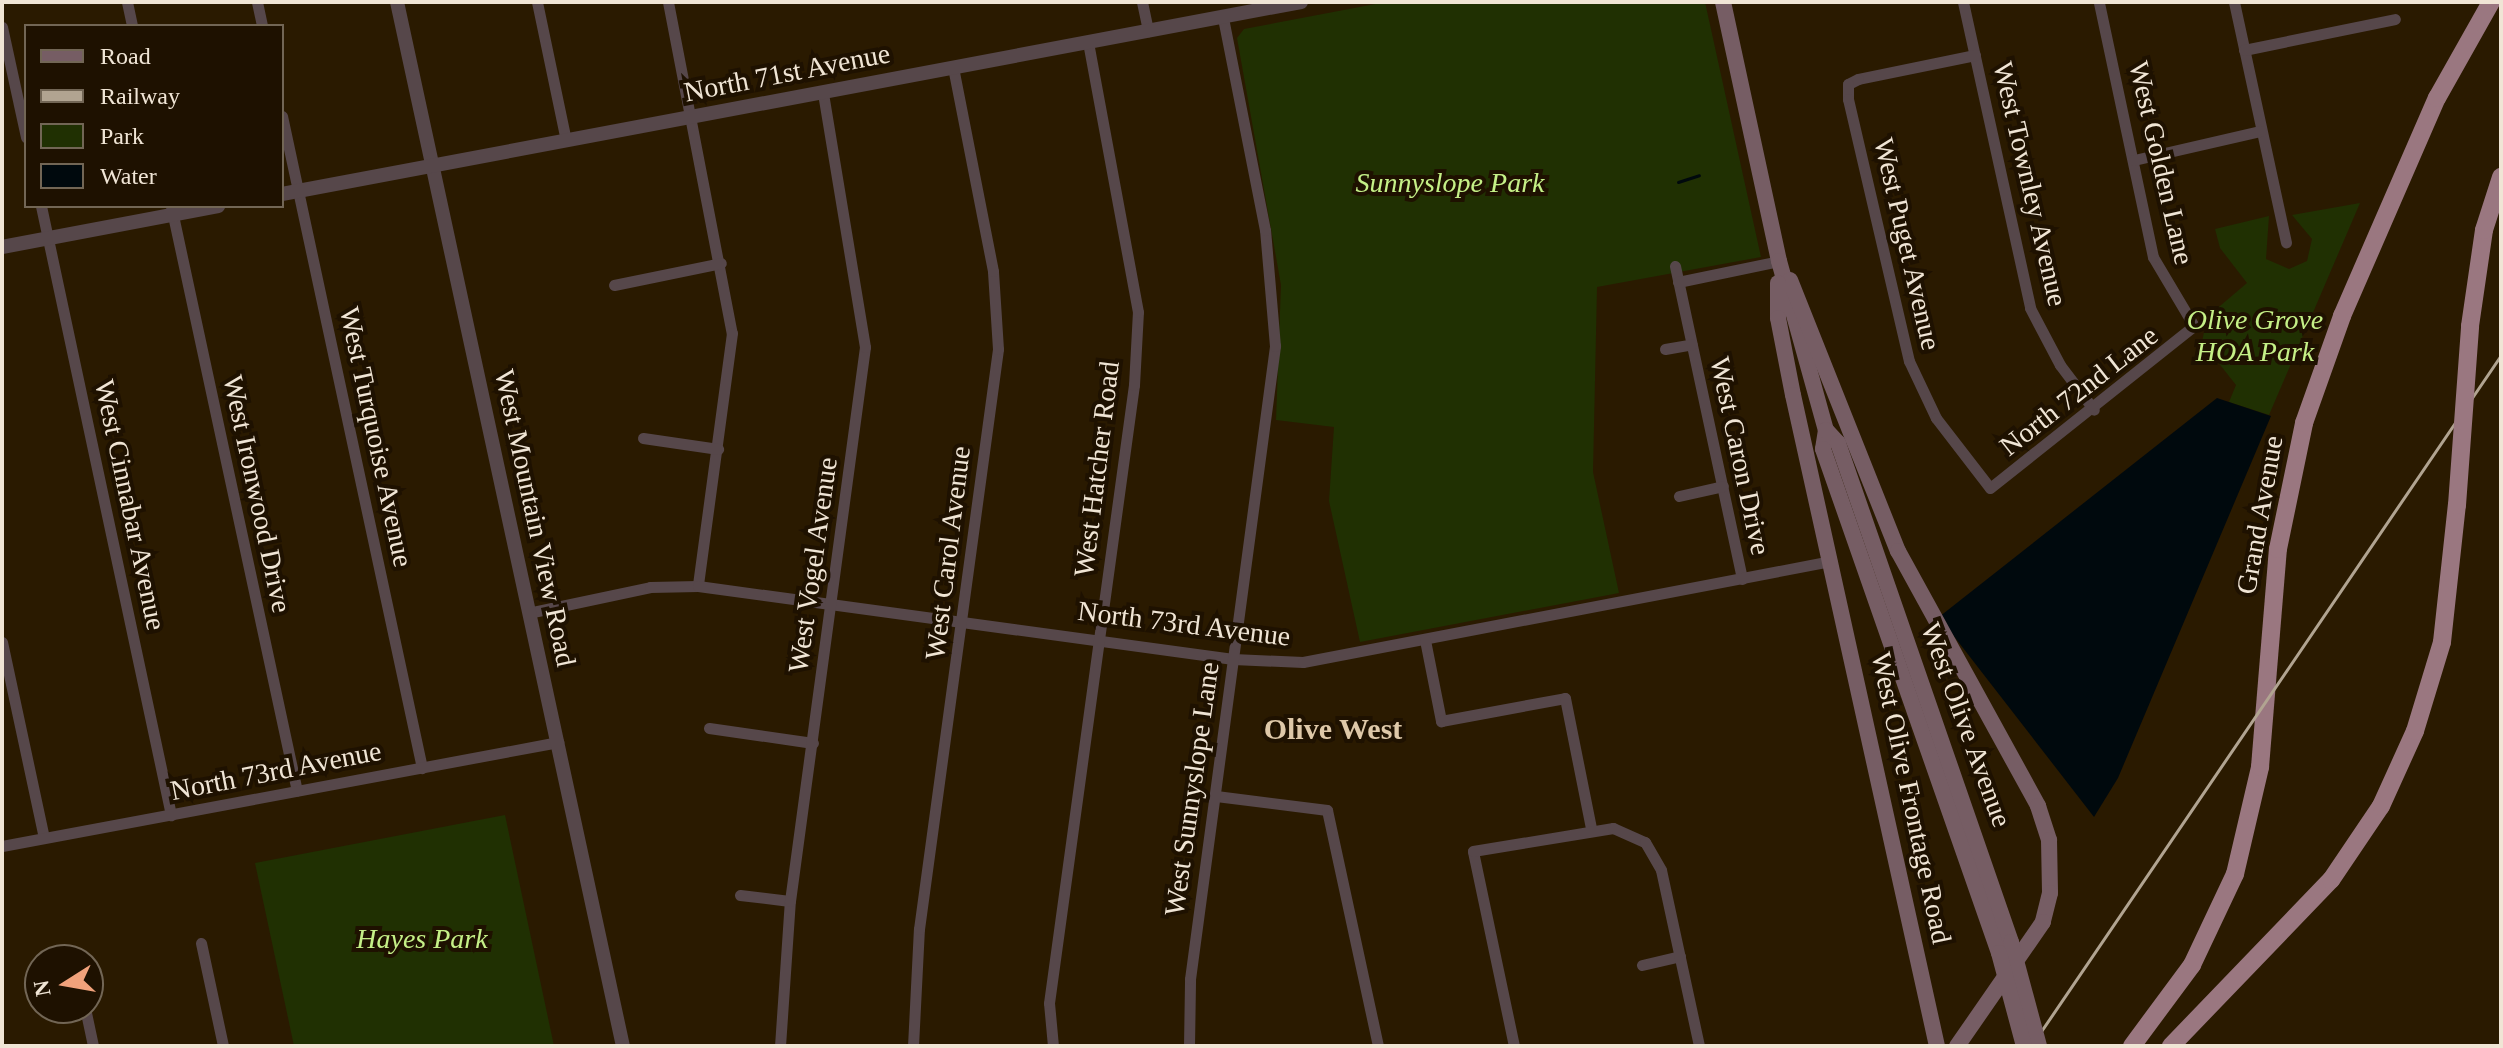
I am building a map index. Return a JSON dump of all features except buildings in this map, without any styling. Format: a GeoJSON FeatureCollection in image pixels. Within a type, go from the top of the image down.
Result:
{"type":"FeatureCollection","features":[{"type":"Feature","properties":{"kind":"highway","name":"Grand Avenue"},"geometry":{"type":"LineString","coordinates":[[2132,1046],[2186,975],[2235,874],[2260,767],[2278,549],[2304,423],[2342,316],[2437,98],[2491,2]]}},
{"type":"Feature","properties":{"kind":"highway"},"geometry":{"type":"LineString","coordinates":[[2171,1046],[2331,880],[2381,806],[2415,731],[2438,656],[2457,505],[2470,326],[2484,230],[2501,177]]}},
{"type":"Feature","properties":{"kind":"main road","name":"West Olive Avenue"},"geometry":{"type":"LineString","coordinates":[[1723,2],[1779,261],[1826,430],[1823,449],[2039,1046]]}},
{"type":"Feature","properties":{"kind":"main road","name":"West Olive Frontage Road"},"geometry":{"type":"LineString","coordinates":[[1779,261],[1778,318],[1937,1046]]}},
{"type":"Feature","properties":{"kind":"main road"},"geometry":{"type":"LineString","coordinates":[[1779,261],[1804,303],[1851,442],[1898,551],[2038,806],[2049,840],[2050,893],[2043,922],[1957,1046]]}},
{"type":"Feature","properties":{"kind":"main road","name":"West Olive Avenue"},"geometry":{"type":"LineString","coordinates":[[2005,948],[2024,1046]]}},
{"type":"Feature","properties":{"kind":"street"},"geometry":{"type":"LineString","coordinates":[[127,2],[132,24]]}},
{"type":"Feature","properties":{"kind":"street"},"geometry":{"type":"LineString","coordinates":[[257,2],[262,24]]}},
{"type":"Feature","properties":{"kind":"street","name":"West Mountain View Road"},"geometry":{"type":"LineString","coordinates":[[397,2],[623,1046]]}},
{"type":"Feature","properties":{"kind":"street"},"geometry":{"type":"LineString","coordinates":[[537,2],[566,141]]}},
{"type":"Feature","properties":{"kind":"street"},"geometry":{"type":"LineString","coordinates":[[668,2],[721,263],[732,333],[698,586]]}},
{"type":"Feature","properties":{"kind":"street"},"geometry":{"type":"LineString","coordinates":[[1142,2],[1148,31]]}},
{"type":"Feature","properties":{"kind":"street","name":"North 71st Avenue"},"geometry":{"type":"LineString","coordinates":[[284,194],[1088,43],[1274,4],[1301,2]]}},
{"type":"Feature","properties":{"kind":"street","name":"West Townley Avenue"},"geometry":{"type":"LineString","coordinates":[[1963,2],[2030,308],[2060,365],[2094,410]]}},
{"type":"Feature","properties":{"kind":"street","name":"West Golden Lane"},"geometry":{"type":"LineString","coordinates":[[2099,2],[2153,257],[2194,326]]}},
{"type":"Feature","properties":{"kind":"street"},"geometry":{"type":"LineString","coordinates":[[2234,2],[2286,242]]}},
{"type":"Feature","properties":{"kind":"street","name":"West Sunnyslope Lane"},"geometry":{"type":"LineString","coordinates":[[1189,1046],[1190,979],[1275,346],[1265,230],[1223,17]]}},
{"type":"Feature","properties":{"kind":"street"},"geometry":{"type":"LineString","coordinates":[[2244,50],[2395,19]]}},
{"type":"Feature","properties":{"kind":"street"},"geometry":{"type":"LineString","coordinates":[[2,27],[24,128]]}},
{"type":"Feature","properties":{"kind":"street","name":"West Hatcher Road"},"geometry":{"type":"LineString","coordinates":[[1053,1046],[1049,1003],[1134,385],[1138,312],[1088,43]]}},
{"type":"Feature","properties":{"kind":"street","name":"West Puget Avenue"},"geometry":{"type":"LineString","coordinates":[[1975,55],[1848,84],[1899,333],[1936,418],[1990,488]]}},
{"type":"Feature","properties":{"kind":"street","name":"West Carol Avenue"},"geometry":{"type":"LineString","coordinates":[[913,1046],[919,929],[964,622],[999,320],[953,68]]}},
{"type":"Feature","properties":{"kind":"street","name":"West Vogel Avenue"},"geometry":{"type":"LineString","coordinates":[[780,1046],[790,901],[865,347],[823,92]]}},
{"type":"Feature","properties":{"kind":"street","name":"West Turquoise Avenue"},"geometry":{"type":"LineString","coordinates":[[284,125],[422,768]]}},
{"type":"Feature","properties":{"kind":"street"},"geometry":{"type":"LineString","coordinates":[[2134,160],[2261,131]]}},
{"type":"Feature","properties":{"kind":"street","name":"West Cinnabar Avenue"},"geometry":{"type":"LineString","coordinates":[[41,208],[171,815]]}},
{"type":"Feature","properties":{"kind":"street"},"geometry":{"type":"LineString","coordinates":[[2,247],[172,210],[195,208]]}},
{"type":"Feature","properties":{"kind":"street","name":"West Ironwood Drive"},"geometry":{"type":"LineString","coordinates":[[172,210],[297,791]]}},
{"type":"Feature","properties":{"kind":"street"},"geometry":{"type":"LineString","coordinates":[[1678,282],[1779,261]]}},
{"type":"Feature","properties":{"kind":"street"},"geometry":{"type":"LineString","coordinates":[[614,285],[721,263]]}},
{"type":"Feature","properties":{"kind":"street","name":"West Caron Drive"},"geometry":{"type":"LineString","coordinates":[[1675,266],[1742,579]]}},
{"type":"Feature","properties":{"kind":"street","name":"North 72nd Lane"},"geometry":{"type":"LineString","coordinates":[[1990,488],[2094,410],[2194,326]]}},
{"type":"Feature","properties":{"kind":"street","name":"West Caron Drive"},"geometry":{"type":"LineString","coordinates":[[1665,349],[1692,344]]}},
{"type":"Feature","properties":{"kind":"street"},"geometry":{"type":"LineString","coordinates":[[643,438],[718,449]]}},
{"type":"Feature","properties":{"kind":"street"},"geometry":{"type":"LineString","coordinates":[[1679,496],[1723,486]]}},
{"type":"Feature","properties":{"kind":"street","name":"North 73rd Avenue"},"geometry":{"type":"LineString","coordinates":[[528,613],[650,587],[698,586],[1233,659],[1303,662],[1831,561]]}},
{"type":"Feature","properties":{"kind":"street"},"geometry":{"type":"LineString","coordinates":[[1425,640],[1441,721],[1565,698],[1591,828]]}},
{"type":"Feature","properties":{"kind":"street"},"geometry":{"type":"LineString","coordinates":[[2,642],[44,838]]}},
{"type":"Feature","properties":{"kind":"street"},"geometry":{"type":"LineString","coordinates":[[709,728],[813,743]]}},
{"type":"Feature","properties":{"kind":"street","name":"North 73rd Avenue"},"geometry":{"type":"LineString","coordinates":[[2,846],[558,742]]}},
{"type":"Feature","properties":{"kind":"street"},"geometry":{"type":"LineString","coordinates":[[1216,796],[1327,810],[1378,1046]]}},
{"type":"Feature","properties":{"kind":"street"},"geometry":{"type":"LineString","coordinates":[[1514,1046],[1473,851],[1591,828],[1632,833],[1654,854],[1699,1046]]}},
{"type":"Feature","properties":{"kind":"street"},"geometry":{"type":"LineString","coordinates":[[740,895],[790,901]]}},
{"type":"Feature","properties":{"kind":"street"},"geometry":{"type":"LineString","coordinates":[[201,943],[223,1046]]}},
{"type":"Feature","properties":{"kind":"street"},"geometry":{"type":"LineString","coordinates":[[1642,965],[1680,956]]}},
{"type":"Feature","properties":{"kind":"street"},"geometry":{"type":"LineString","coordinates":[[88,1024],[93,1046]]}},
{"type":"Feature","properties":{"kind":"green space","name":"Sunnyslope Park"},"geometry":{"type":"Polygon","coordinates":[[[1386,2],[1705,2],[1761,257],[1597,287],[1593,472],[1619,593],[1360,642],[1329,501],[1334,427],[1276,420],[1281,285],[1237,38],[1244,29],[1386,2]]]}},
{"type":"Feature","properties":{"kind":"green space","name":"Olive Grove HOA Park"},"geometry":{"type":"Polygon","coordinates":[[[2360,203],[2269,415],[2229,402],[2236,385],[2202,342],[2207,317],[2247,283],[2220,248],[2215,229],[2269,216],[2266,259],[2289,269],[2307,261],[2312,239],[2292,215],[2360,203]]]}},
{"type":"Feature","properties":{"kind":"green space","name":"Hayes Park"},"geometry":{"type":"Polygon","coordinates":[[[505,815],[554,1046],[294,1046],[255,863],[505,815]]]}},
{"type":"Feature","properties":{"kind":"water"},"geometry":{"type":"Polygon","coordinates":[[[2217,398],[2271,416],[2118,778],[2094,817],[1939,617],[2217,398]]]}},
{"type":"Feature","properties":{"kind":"waterway"},"geometry":{"type":"LineString","coordinates":[[1678,182],[1699,175]]}},
{"type":"Feature","properties":{"kind":"waterway"},"geometry":{"type":"LineString","coordinates":[[1883,722],[1894,719]]}},
{"type":"Feature","properties":{"kind":"railway"},"geometry":{"type":"LineString","coordinates":[[2031,1046],[2501,355]]}},
{"type":"Feature","properties":{"kind":"district","name":"Olive West"},"geometry":{"type":"Point","coordinates":[1333,729]}}]}
